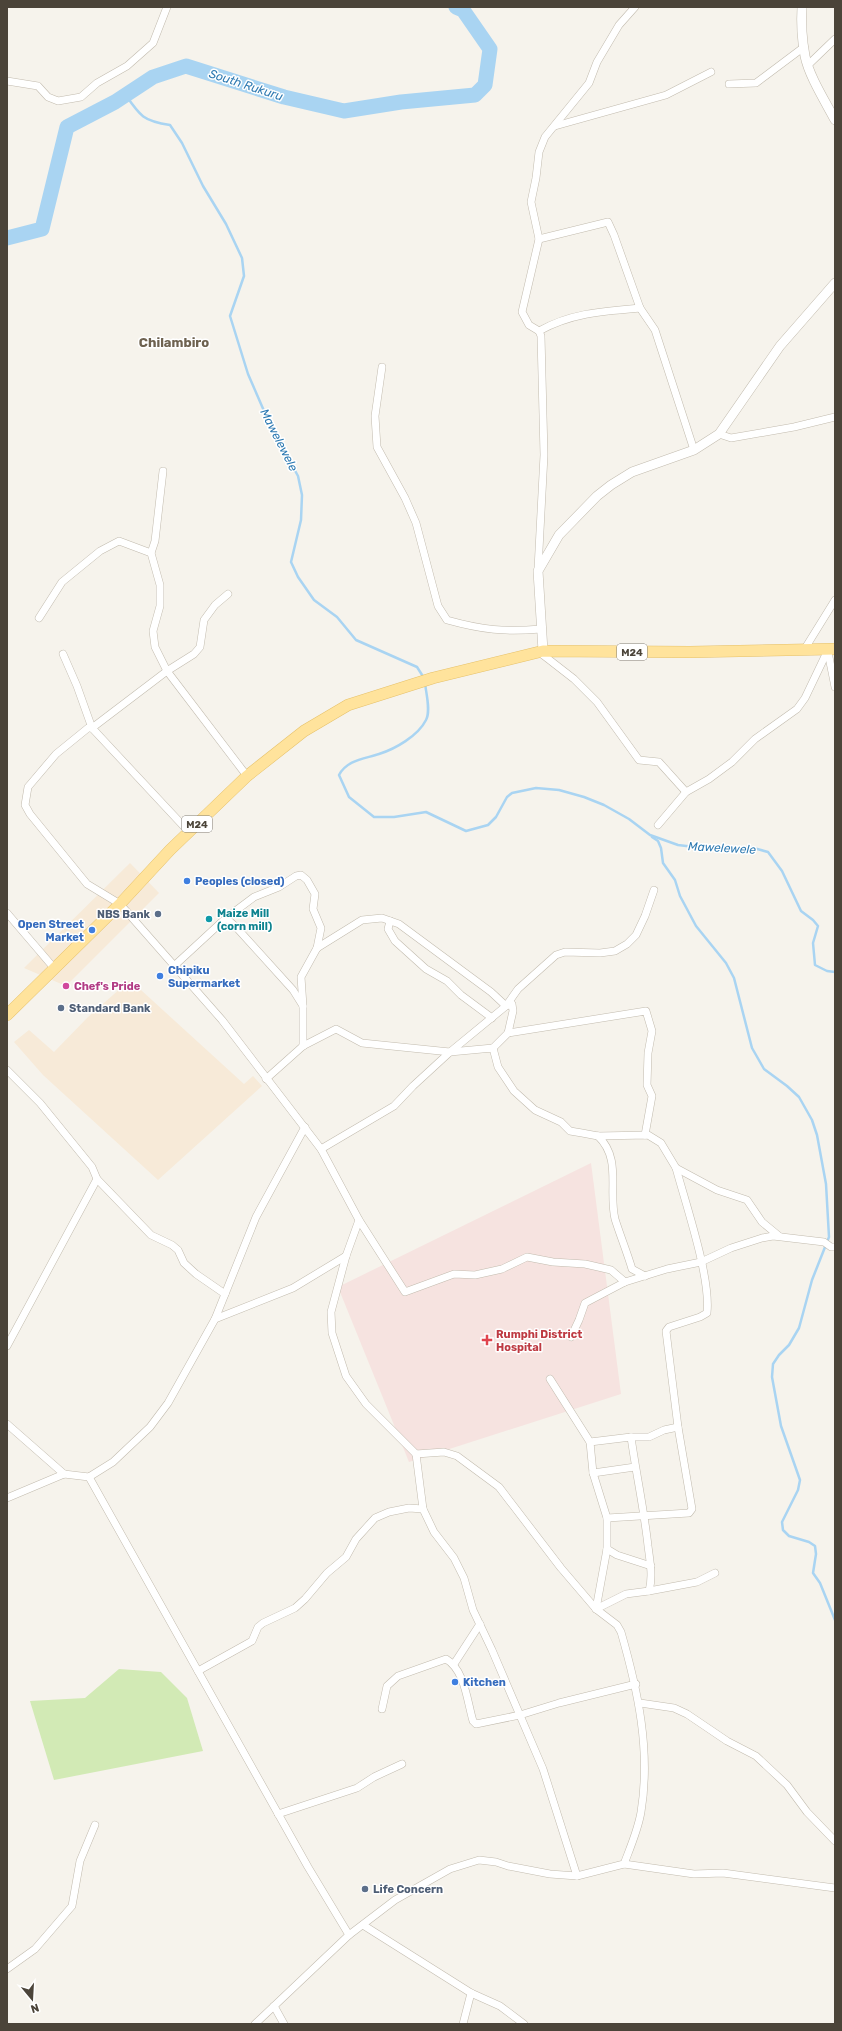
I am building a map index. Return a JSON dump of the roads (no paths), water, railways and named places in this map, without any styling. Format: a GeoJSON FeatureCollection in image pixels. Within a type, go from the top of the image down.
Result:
{"type":"FeatureCollection","features":[{"type":"Feature","properties":{"kind":"main road","name":"M24"},"geometry":{"type":"LineString","coordinates":[[7,1015],[120,904],[189,832],[247,776],[304,731],[348,705],[433,678],[543,651],[830,650]]}},
{"type":"Feature","properties":{"kind":"street"},"geometry":{"type":"LineString","coordinates":[[7,81],[38,86],[48,98],[58,101],[81,97],[97,84],[127,66],[153,43],[167,7]]}},
{"type":"Feature","properties":{"kind":"street"},"geometry":{"type":"LineString","coordinates":[[635,7],[619,25],[597,62],[589,83],[546,137],[539,152],[531,202],[539,240],[522,312],[529,325],[539,331],[541,336],[544,455],[538,571],[541,629],[543,651],[547,658],[574,679],[597,702],[635,752],[639,760],[659,762],[686,792]]}},
{"type":"Feature","properties":{"kind":"street"},"geometry":{"type":"LineString","coordinates":[[802,7],[801,26],[808,65],[835,120]]}},
{"type":"Feature","properties":{"kind":"street"},"geometry":{"type":"LineString","coordinates":[[808,65],[835,39]]}},
{"type":"Feature","properties":{"kind":"street"},"geometry":{"type":"LineString","coordinates":[[729,84],[756,83],[804,47]]}},
{"type":"Feature","properties":{"kind":"street"},"geometry":{"type":"LineString","coordinates":[[555,126],[666,95],[710,72]]}},
{"type":"Feature","properties":{"kind":"street"},"geometry":{"type":"LineString","coordinates":[[539,240],[608,222],[640,308],[655,330],[694,450]]}},
{"type":"Feature","properties":{"kind":"street"},"geometry":{"type":"LineString","coordinates":[[538,571],[559,534],[597,496],[611,485],[632,472],[694,450],[719,434],[780,346],[835,283]]}},
{"type":"Feature","properties":{"kind":"street"},"geometry":{"type":"LineString","coordinates":[[539,331],[557,321],[598,311],[640,308]]}},
{"type":"Feature","properties":{"kind":"street"},"geometry":{"type":"LineString","coordinates":[[382,367],[375,416],[377,447],[416,523],[438,606],[447,620],[482,629],[515,631],[541,629]]}},
{"type":"Feature","properties":{"kind":"street"},"geometry":{"type":"LineString","coordinates":[[719,434],[731,438],[794,427],[835,417]]}},
{"type":"Feature","properties":{"kind":"street"},"geometry":{"type":"LineString","coordinates":[[163,471],[155,541],[151,553],[160,585],[160,606],[153,631],[155,647],[167,671],[247,776]]}},
{"type":"Feature","properties":{"kind":"street"},"geometry":{"type":"LineString","coordinates":[[39,618],[62,582],[100,551],[119,541],[151,553]]}},
{"type":"Feature","properties":{"kind":"street"},"geometry":{"type":"LineString","coordinates":[[228,594],[215,605],[204,620],[200,647],[194,654],[167,671],[92,728],[88,728],[56,754],[28,787],[25,805],[30,814],[87,884],[120,904],[222,1020],[321,1149],[359,1220],[405,1292],[454,1274],[475,1275],[502,1269],[527,1257],[553,1262],[585,1264],[611,1270],[625,1282]]}},
{"type":"Feature","properties":{"kind":"street"},"geometry":{"type":"LineString","coordinates":[[804,650],[835,600]]}},
{"type":"Feature","properties":{"kind":"street"},"geometry":{"type":"LineString","coordinates":[[830,650],[835,686]]}},
{"type":"Feature","properties":{"kind":"street"},"geometry":{"type":"LineString","coordinates":[[658,825],[686,792],[709,779],[732,762],[755,739],[796,709],[805,698],[830,650]]}},
{"type":"Feature","properties":{"kind":"street"},"geometry":{"type":"LineString","coordinates":[[63,654],[77,686],[92,728],[189,832]]}},
{"type":"Feature","properties":{"kind":"street"},"geometry":{"type":"LineString","coordinates":[[174,966],[226,918],[254,896],[279,887],[296,876],[301,876],[307,880],[315,894],[313,909],[321,928],[317,948],[301,977],[303,1046]]}},
{"type":"Feature","properties":{"kind":"street"},"geometry":{"type":"LineString","coordinates":[[321,1149],[394,1106],[413,1086],[450,1052],[506,1006],[518,989],[556,955],[565,952],[600,953],[615,951],[627,944],[636,935],[646,916],[654,890]]}},
{"type":"Feature","properties":{"kind":"street"},"geometry":{"type":"LineString","coordinates":[[7,913],[54,968]]}},
{"type":"Feature","properties":{"kind":"street"},"geometry":{"type":"LineString","coordinates":[[226,918],[293,990],[303,1006]]}},
{"type":"Feature","properties":{"kind":"street"},"geometry":{"type":"LineString","coordinates":[[317,948],[362,920],[382,918],[399,924],[485,987],[506,1006]]}},
{"type":"Feature","properties":{"kind":"street"},"geometry":{"type":"LineString","coordinates":[[390,921],[388,929],[394,940],[426,969],[447,981],[461,995],[492,1018]]}},
{"type":"Feature","properties":{"kind":"street"},"geometry":{"type":"LineString","coordinates":[[266,1079],[303,1046],[336,1029],[362,1043],[450,1052],[493,1048],[508,1033],[513,1011],[512,1004],[506,1006]]}},
{"type":"Feature","properties":{"kind":"street"},"geometry":{"type":"LineString","coordinates":[[508,1033],[646,1011],[652,1031],[648,1053],[647,1085],[652,1096],[645,1135]]}},
{"type":"Feature","properties":{"kind":"street"},"geometry":{"type":"LineString","coordinates":[[493,1048],[498,1067],[514,1091],[535,1110],[561,1122],[570,1130],[598,1136],[645,1135],[661,1143],[676,1168],[701,1262],[708,1304],[706,1313],[700,1317],[669,1327],[666,1331],[678,1427],[692,1509],[689,1513],[607,1518]]}},
{"type":"Feature","properties":{"kind":"street"},"geometry":{"type":"LineString","coordinates":[[7,1070],[40,1103],[92,1167],[97,1179],[151,1235],[172,1245],[178,1250],[184,1263],[196,1274],[225,1294]]}},
{"type":"Feature","properties":{"kind":"street"},"geometry":{"type":"LineString","coordinates":[[7,1498],[64,1474],[89,1477],[113,1462],[150,1427],[168,1403],[215,1319],[256,1217],[305,1127]]}},
{"type":"Feature","properties":{"kind":"street"},"geometry":{"type":"LineString","coordinates":[[598,1136],[607,1144],[612,1160],[615,1217],[632,1269],[645,1276]]}},
{"type":"Feature","properties":{"kind":"street"},"geometry":{"type":"LineString","coordinates":[[676,1168],[717,1190],[747,1200],[762,1222],[778,1236]]}},
{"type":"Feature","properties":{"kind":"street"},"geometry":{"type":"LineString","coordinates":[[7,1346],[97,1179]]}},
{"type":"Feature","properties":{"kind":"street"},"geometry":{"type":"LineString","coordinates":[[359,1220],[346,1256],[331,1312],[332,1332],[346,1376],[366,1404],[416,1454],[423,1509],[434,1532],[454,1558],[480,1624],[543,1769],[577,1876]]}},
{"type":"Feature","properties":{"kind":"street"},"geometry":{"type":"LineString","coordinates":[[571,1337],[580,1320],[585,1303],[625,1282],[666,1269],[701,1262],[717,1253],[747,1242],[768,1237],[778,1236],[824,1242],[833,1247]]}},
{"type":"Feature","properties":{"kind":"street"},"geometry":{"type":"LineString","coordinates":[[215,1319],[293,1288],[346,1256]]}},
{"type":"Feature","properties":{"kind":"street"},"geometry":{"type":"LineString","coordinates":[[550,1378],[590,1442],[593,1473],[607,1518],[607,1549],[596,1609]]}},
{"type":"Feature","properties":{"kind":"street"},"geometry":{"type":"LineString","coordinates":[[7,1424],[64,1474]]}},
{"type":"Feature","properties":{"kind":"street"},"geometry":{"type":"LineString","coordinates":[[590,1442],[630,1437],[649,1437],[664,1430],[678,1427]]}},
{"type":"Feature","properties":{"kind":"street"},"geometry":{"type":"LineString","coordinates":[[630,1437],[645,1516],[651,1566],[649,1591]]}},
{"type":"Feature","properties":{"kind":"street"},"geometry":{"type":"LineString","coordinates":[[416,1454],[444,1452],[457,1456],[499,1487],[561,1568],[596,1609],[617,1625],[621,1632],[640,1703],[644,1758],[641,1813],[624,1864]]}},
{"type":"Feature","properties":{"kind":"street"},"geometry":{"type":"LineString","coordinates":[[593,1473],[635,1467]]}},
{"type":"Feature","properties":{"kind":"street"},"geometry":{"type":"LineString","coordinates":[[89,1477],[278,1814],[349,1935]]}},
{"type":"Feature","properties":{"kind":"street"},"geometry":{"type":"LineString","coordinates":[[198,1671],[252,1641],[258,1627],[263,1623],[295,1608],[327,1573],[346,1557],[356,1538],[375,1518],[383,1514],[409,1508],[423,1509]]}},
{"type":"Feature","properties":{"kind":"street"},"geometry":{"type":"LineString","coordinates":[[607,1549],[617,1555],[651,1566]]}},
{"type":"Feature","properties":{"kind":"street"},"geometry":{"type":"LineString","coordinates":[[596,1609],[626,1594],[697,1582],[716,1573]]}},
{"type":"Feature","properties":{"kind":"street"},"geometry":{"type":"LineString","coordinates":[[454,1664],[480,1624]]}},
{"type":"Feature","properties":{"kind":"street"},"geometry":{"type":"LineString","coordinates":[[382,1709],[387,1686],[398,1676],[446,1660],[454,1664],[461,1676],[473,1721],[476,1724],[520,1715],[559,1703],[636,1684]]}},
{"type":"Feature","properties":{"kind":"street"},"geometry":{"type":"LineString","coordinates":[[640,1703],[674,1708],[687,1714],[727,1741],[756,1756],[787,1785],[807,1812],[835,1841]]}},
{"type":"Feature","properties":{"kind":"street"},"geometry":{"type":"LineString","coordinates":[[278,1814],[357,1788],[374,1777],[402,1764]]}},
{"type":"Feature","properties":{"kind":"street"},"geometry":{"type":"LineString","coordinates":[[7,1969],[34,1949],[72,1906],[80,1861],[95,1825]]}},
{"type":"Feature","properties":{"kind":"street"},"geometry":{"type":"LineString","coordinates":[[255,2024],[349,1935],[395,1900],[450,1868],[479,1860],[496,1862],[508,1866],[550,1874],[577,1876],[624,1864],[694,1874],[723,1873],[835,1888]]}},
{"type":"Feature","properties":{"kind":"street"},"geometry":{"type":"LineString","coordinates":[[363,1925],[471,1993],[500,2006],[524,2024]]}},
{"type":"Feature","properties":{"kind":"street"},"geometry":{"type":"LineString","coordinates":[[463,2024],[471,1993]]}},
{"type":"Feature","properties":{"kind":"street"},"geometry":{"type":"LineString","coordinates":[[274,2006],[284,2024]]}},
{"type":"Feature","properties":{"kind":"waterway","name":"South Rukuru"},"geometry":{"type":"LineString","coordinates":[[7,238],[42,229],[67,127],[115,102],[153,77],[186,66],[284,97],[344,111],[401,102],[475,95],[485,85],[490,49],[463,10],[456,7]]}},
{"type":"Feature","properties":{"kind":"waterway","name":"Mawelewele"},"geometry":{"type":"LineString","coordinates":[[125,94],[143,116],[154,122],[170,125],[182,143],[203,186],[226,224],[242,258],[244,276],[230,316],[248,374],[271,427],[298,476],[302,495],[301,520],[291,562],[298,577],[314,600],[337,617],[356,640],[417,667],[424,678]]}},
{"type":"Feature","properties":{"kind":"waterway","name":"Mawelewele"},"geometry":{"type":"LineString","coordinates":[[425,683],[428,712],[426,720],[418,731],[406,741],[392,749],[351,763],[342,770],[339,775],[349,797],[374,817],[394,817],[426,812],[466,831],[488,825],[496,817],[507,797],[512,793],[536,788],[559,790],[584,797],[604,805],[629,819],[650,835],[678,845],[719,850],[750,847],[768,852],[782,871],[801,911],[818,926],[813,943],[815,965],[827,971],[835,972]]}},
{"type":"Feature","properties":{"kind":"waterway"},"geometry":{"type":"LineString","coordinates":[[652,837],[658,841],[661,848],[663,863],[675,880],[680,896],[696,926],[726,963],[734,978],[752,1048],[764,1069],[799,1097],[812,1120],[817,1135],[826,1184],[829,1237],[812,1280],[799,1328],[789,1345],[779,1355],[773,1364],[772,1377],[781,1426],[800,1480],[798,1490],[782,1522],[783,1530],[789,1536],[809,1542],[815,1546],[816,1554],[813,1573],[820,1583],[835,1620]]}},
{"type":"Feature","properties":{"kind":"place","name":"Peoples (closed)"},"geometry":{"type":"Point","coordinates":[187,881]}},
{"type":"Feature","properties":{"kind":"place","name":"NBS Bank"},"geometry":{"type":"Point","coordinates":[158,914]}},
{"type":"Feature","properties":{"kind":"place","name":"Maize Mill (corn mill)"},"geometry":{"type":"Point","coordinates":[209,919]}},
{"type":"Feature","properties":{"kind":"place","name":"Open Street Market"},"geometry":{"type":"Point","coordinates":[92,930]}},
{"type":"Feature","properties":{"kind":"place","name":"Chipiku Supermarket"},"geometry":{"type":"Point","coordinates":[160,976]}},
{"type":"Feature","properties":{"kind":"place","name":"Chef's Pride"},"geometry":{"type":"Point","coordinates":[66,986]}},
{"type":"Feature","properties":{"kind":"place","name":"Standard Bank"},"geometry":{"type":"Point","coordinates":[61,1008]}},
{"type":"Feature","properties":{"kind":"place","name":"Rumphi District Hospital"},"geometry":{"type":"Point","coordinates":[487,1340]}},
{"type":"Feature","properties":{"kind":"place","name":"Kitchen"},"geometry":{"type":"Point","coordinates":[455,1682]}},
{"type":"Feature","properties":{"kind":"place","name":"Life Concern"},"geometry":{"type":"Point","coordinates":[365,1889]}},
{"type":"Feature","properties":{"kind":"district","name":"Chilambiro"},"geometry":{"type":"Point","coordinates":[174,342]}}]}
